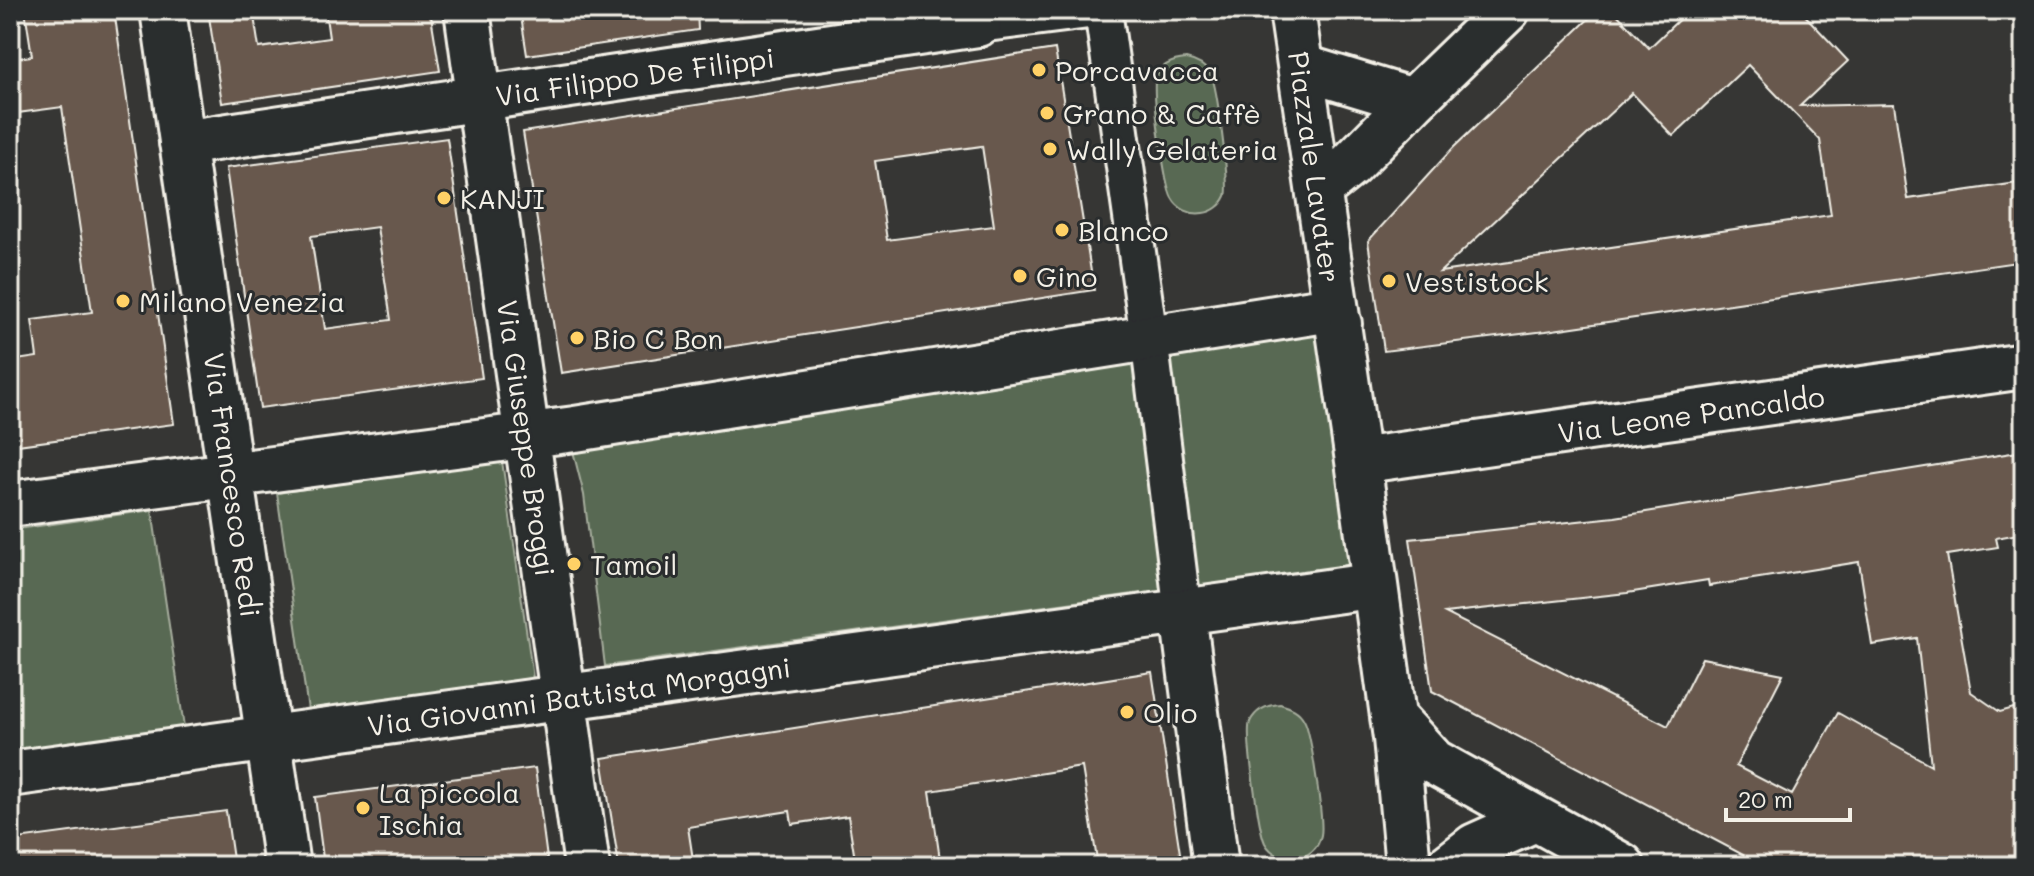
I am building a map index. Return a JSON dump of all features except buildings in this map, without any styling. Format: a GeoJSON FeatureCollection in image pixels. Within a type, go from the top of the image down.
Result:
{"type":"FeatureCollection","features":[{"type":"Feature","properties":{"kind":"street","name":"Via Francesco Redi"},"geometry":{"type":"LineString","coordinates":[[163,10],[287,866]]}},
{"type":"Feature","properties":{"kind":"street","name":"Via Giuseppe Broggi"},"geometry":{"type":"LineString","coordinates":[[467,10],[587,866]]}},
{"type":"Feature","properties":{"kind":"street","name":"Via Filippo De Filippi"},"geometry":{"type":"LineString","coordinates":[[182,143],[1089,10]]}},
{"type":"Feature","properties":{"kind":"street"},"geometry":{"type":"LineString","coordinates":[[1103,10],[1149,338],[1165,615],[1216,866]]}},
{"type":"Feature","properties":{"kind":"street","name":"Piazzale Lavater"},"geometry":{"type":"LineString","coordinates":[[1292,10],[1320,189],[1393,717],[1408,866]]}},
{"type":"Feature","properties":{"kind":"street"},"geometry":{"type":"LineString","coordinates":[[1320,189],[1349,166],[1507,10]]}},
{"type":"Feature","properties":{"kind":"street"},"geometry":{"type":"LineString","coordinates":[[1301,67],[1413,101]]}},
{"type":"Feature","properties":{"kind":"street","name":"Piazzale Lavater"},"geometry":{"type":"LineString","coordinates":[[526,434],[575,429],[1319,311],[1328,313],[1339,324]]}},
{"type":"Feature","properties":{"kind":"street","name":"Via Leone Pancaldo"},"geometry":{"type":"LineString","coordinates":[[1358,461],[2024,366]]}},
{"type":"Feature","properties":{"kind":"street"},"geometry":{"type":"LineString","coordinates":[[10,504],[526,434]]}},
{"type":"Feature","properties":{"kind":"street"},"geometry":{"type":"LineString","coordinates":[[1165,615],[1363,587],[1374,579]]}},
{"type":"Feature","properties":{"kind":"street","name":"Via Giovanni Battista Morgagni"},"geometry":{"type":"LineString","coordinates":[[10,774],[1165,615]]}},
{"type":"Feature","properties":{"kind":"street"},"geometry":{"type":"LineString","coordinates":[[1393,717],[1434,762],[1622,866]]}},
{"type":"Feature","properties":{"kind":"street"},"geometry":{"type":"LineString","coordinates":[[1449,866],[1486,840],[1535,819]]}},
{"type":"Feature","properties":{"kind":"shaded area"},"geometry":{"type":"Polygon","coordinates":[[[736,10],[830,10],[738,23],[736,10]]]}},
{"type":"Feature","properties":{"kind":"green space"},"geometry":{"type":"Polygon","coordinates":[[[1186,59],[1200,64],[1211,75],[1225,156],[1226,196],[1217,208],[1203,213],[1185,210],[1172,198],[1157,117],[1156,77],[1168,64],[1186,59]]]}},
{"type":"Feature","properties":{"kind":"green space"},"geometry":{"type":"Polygon","coordinates":[[[1317,325],[1351,572],[1142,602],[1140,593],[605,666],[584,495],[573,451],[1106,367],[1317,325]]]}},
{"type":"Feature","properties":{"kind":"green space"},"geometry":{"type":"Polygon","coordinates":[[[502,461],[533,678],[308,710],[277,493],[502,461]]]}},
{"type":"Feature","properties":{"kind":"green space"},"geometry":{"type":"Polygon","coordinates":[[[152,510],[184,727],[10,752],[10,530],[152,510]]]}},
{"type":"Feature","properties":{"kind":"green space"},"geometry":{"type":"Polygon","coordinates":[[[1280,704],[1300,714],[1307,728],[1321,814],[1318,844],[1305,856],[1296,858],[1279,855],[1265,843],[1251,762],[1250,722],[1262,708],[1280,704]]]}},
{"type":"Feature","properties":{"kind":"place","name":"Porcavacca"},"geometry":{"type":"Point","coordinates":[1039,70]}},
{"type":"Feature","properties":{"kind":"place","name":"Grano & Caffè"},"geometry":{"type":"Point","coordinates":[1047,113]}},
{"type":"Feature","properties":{"kind":"place","name":"Wally Gelateria"},"geometry":{"type":"Point","coordinates":[1050,149]}},
{"type":"Feature","properties":{"kind":"place","name":"KANJI"},"geometry":{"type":"Point","coordinates":[444,198]}},
{"type":"Feature","properties":{"kind":"place","name":"Blanco"},"geometry":{"type":"Point","coordinates":[1062,230]}},
{"type":"Feature","properties":{"kind":"place","name":"Gino"},"geometry":{"type":"Point","coordinates":[1020,276]}},
{"type":"Feature","properties":{"kind":"place","name":"Vestistock"},"geometry":{"type":"Point","coordinates":[1389,281]}},
{"type":"Feature","properties":{"kind":"place","name":"Milano Venezia"},"geometry":{"type":"Point","coordinates":[123,301]}},
{"type":"Feature","properties":{"kind":"place","name":"Bio C Bon"},"geometry":{"type":"Point","coordinates":[577,338]}},
{"type":"Feature","properties":{"kind":"place","name":"Tamoil"},"geometry":{"type":"Point","coordinates":[574,564]}},
{"type":"Feature","properties":{"kind":"place","name":"Olio"},"geometry":{"type":"Point","coordinates":[1127,712]}},
{"type":"Feature","properties":{"kind":"place","name":"La piccola Ischia"},"geometry":{"type":"Point","coordinates":[363,808]}}]}
